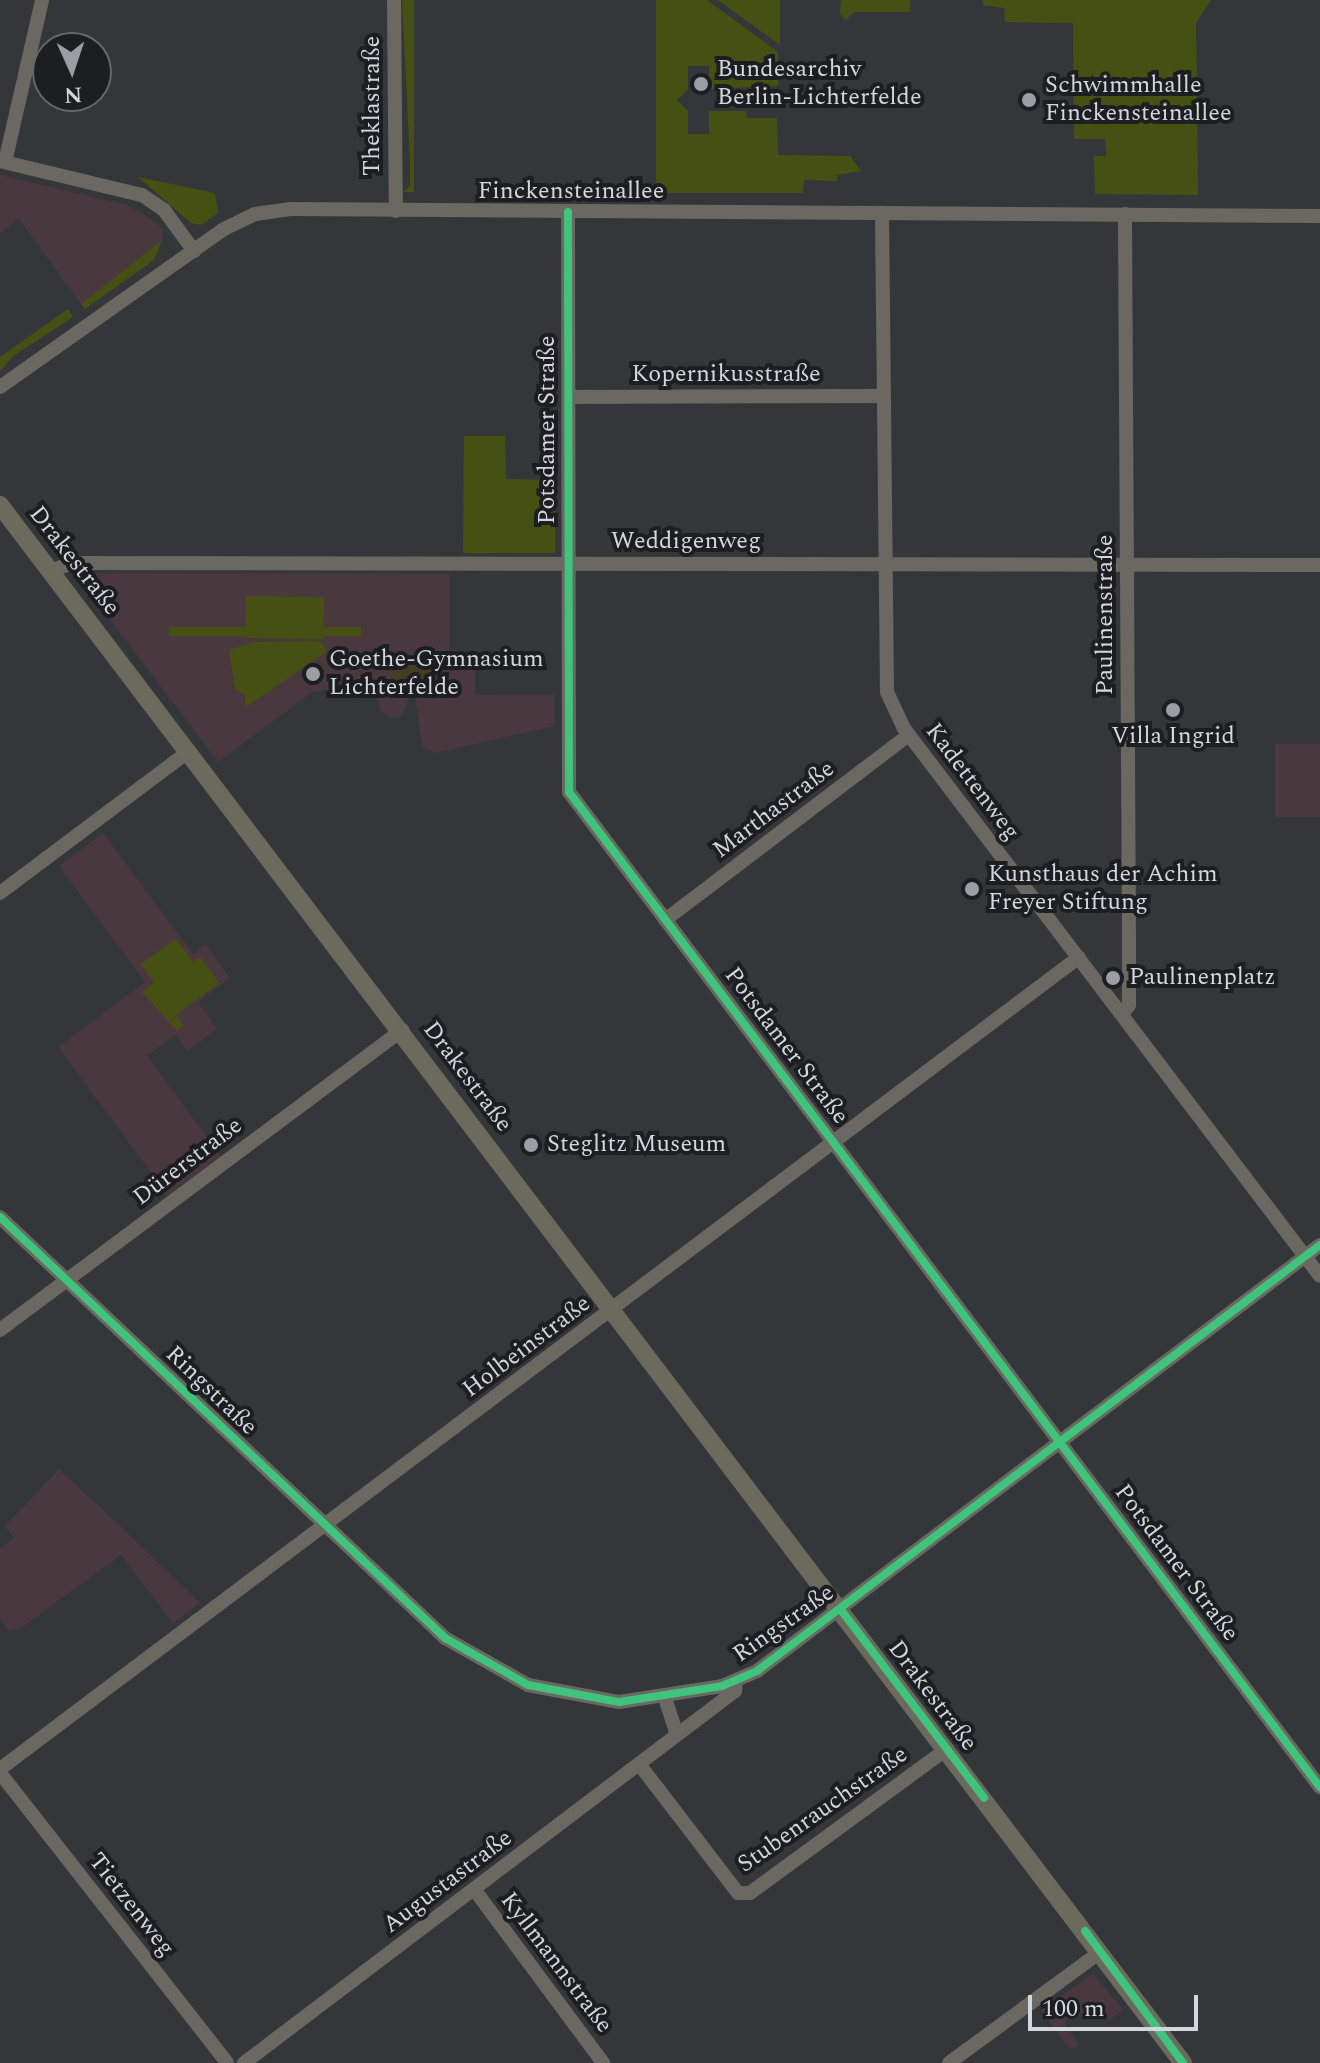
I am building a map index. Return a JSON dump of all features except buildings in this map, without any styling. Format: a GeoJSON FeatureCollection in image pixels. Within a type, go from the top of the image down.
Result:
{"type":"FeatureCollection","features":[{"type":"Feature","properties":{"kind":"main road","name":"Drakestraße"},"geometry":{"type":"LineString","coordinates":[[0,505],[53,570],[1183,2063]]}},
{"type":"Feature","properties":{"kind":"street"},"geometry":{"type":"LineString","coordinates":[[42,0],[3,161],[142,195],[164,210],[194,251]]}},
{"type":"Feature","properties":{"kind":"street","name":"Theklastraße"},"geometry":{"type":"LineString","coordinates":[[394,0],[396,211]]}},
{"type":"Feature","properties":{"kind":"street","name":"Finckensteinallee"},"geometry":{"type":"LineString","coordinates":[[0,387],[194,251],[255,214],[291,209],[1320,216]]}},
{"type":"Feature","properties":{"kind":"street","name":"Potsdamer Straße"},"geometry":{"type":"LineString","coordinates":[[568,212],[568,788],[1320,1787]]}},
{"type":"Feature","properties":{"kind":"street","name":"Kadettenweg"},"geometry":{"type":"LineString","coordinates":[[882,213],[884,677],[909,735],[1320,1276]]}},
{"type":"Feature","properties":{"kind":"street","name":"Paulinenstraße"},"geometry":{"type":"LineString","coordinates":[[1122,1014],[1129,1005],[1125,214]]}},
{"type":"Feature","properties":{"kind":"street","name":"Kopernikusstraße"},"geometry":{"type":"LineString","coordinates":[[569,397],[883,396]]}},
{"type":"Feature","properties":{"kind":"street","name":"Weddigenweg"},"geometry":{"type":"LineString","coordinates":[[53,570],[72,563],[1320,565]]}},
{"type":"Feature","properties":{"kind":"street","name":"Marthastraße"},"geometry":{"type":"LineString","coordinates":[[665,920],[909,735]]}},
{"type":"Feature","properties":{"kind":"street"},"geometry":{"type":"LineString","coordinates":[[0,893],[189,751]]}},
{"type":"Feature","properties":{"kind":"street","name":"Holbeinstraße"},"geometry":{"type":"LineString","coordinates":[[0,1771],[1079,957]]}},
{"type":"Feature","properties":{"kind":"street","name":"Dürerstraße"},"geometry":{"type":"LineString","coordinates":[[0,1330],[402,1030]]}},
{"type":"Feature","properties":{"kind":"street","name":"Ringstraße"},"geometry":{"type":"LineString","coordinates":[[0,1217],[324,1527],[445,1638],[494,1670],[575,1697],[619,1702],[665,1698],[736,1681],[841,1610],[1320,1245]]}},
{"type":"Feature","properties":{"kind":"street","name":"Augustastraße"},"geometry":{"type":"LineString","coordinates":[[244,2063],[735,1691],[736,1681]]}},
{"type":"Feature","properties":{"kind":"street"},"geometry":{"type":"LineString","coordinates":[[665,1698],[677,1734]]}},
{"type":"Feature","properties":{"kind":"street","name":"Stubenrauchstraße"},"geometry":{"type":"LineString","coordinates":[[639,1764],[738,1893],[750,1893],[947,1749]]}},
{"type":"Feature","properties":{"kind":"street","name":"Tietzenweg"},"geometry":{"type":"LineString","coordinates":[[0,1771],[227,2063]]}},
{"type":"Feature","properties":{"kind":"street","name":"Kyllmannstraße"},"geometry":{"type":"LineString","coordinates":[[474,1889],[603,2063]]}},
{"type":"Feature","properties":{"kind":"street"},"geometry":{"type":"LineString","coordinates":[[949,2063],[1100,1952]]}},
{"type":"Feature","properties":{"kind":"shaded area"},"geometry":{"type":"Polygon","coordinates":[[[0,175],[127,205],[157,223],[163,230],[162,240],[81,304],[19,219],[0,233],[0,175]]]}},
{"type":"Feature","properties":{"kind":"shaded area","name":"Goethe-Gymnasium Lichterfelde"},"geometry":{"type":"Polygon","coordinates":[[[75,573],[449,574],[449,660],[475,660],[475,695],[554,694],[555,726],[435,753],[422,746],[415,695],[410,695],[402,716],[391,718],[381,712],[377,695],[359,695],[353,687],[312,692],[218,762],[75,573]]]}},
{"type":"Feature","properties":{"kind":"shaded area"},"geometry":{"type":"Polygon","coordinates":[[[1275,744],[1320,744],[1320,817],[1275,817],[1275,744]]]}},
{"type":"Feature","properties":{"kind":"shaded area"},"geometry":{"type":"Polygon","coordinates":[[[103,833],[193,954],[206,945],[230,978],[198,1002],[217,1029],[187,1051],[175,1035],[147,1056],[221,1156],[168,1195],[58,1047],[145,982],[59,866],[103,833]]]}},
{"type":"Feature","properties":{"kind":"shaded area"},"geometry":{"type":"Polygon","coordinates":[[[59,1469],[200,1603],[173,1623],[121,1555],[21,1628],[9,1631],[0,1620],[0,1549],[14,1538],[5,1526],[59,1469]]]}},
{"type":"Feature","properties":{"kind":"shaded area"},"geometry":{"type":"Polygon","coordinates":[[[1093,1974],[1123,2009],[1109,2021],[1095,2003],[1079,2016],[1075,2012],[1068,2017],[1065,2025],[1079,2044],[1071,2050],[1041,2010],[1093,1974]]]}},
{"type":"Feature","properties":{"kind":"green space"},"geometry":{"type":"Polygon","coordinates":[[[402,0],[414,0],[414,192],[403,192],[410,186],[410,159],[402,0]]]}},
{"type":"Feature","properties":{"kind":"green space"},"geometry":{"type":"Polygon","coordinates":[[[656,0],[707,0],[778,52],[778,86],[709,89],[709,66],[688,66],[688,89],[677,100],[688,111],[688,134],[709,134],[709,111],[746,111],[747,118],[777,118],[778,155],[850,156],[861,171],[837,175],[837,181],[804,180],[803,193],[656,193],[656,0]]]}},
{"type":"Feature","properties":{"kind":"green space"},"geometry":{"type":"Polygon","coordinates":[[[718,0],[780,0],[780,45],[718,0]]]}},
{"type":"Feature","properties":{"kind":"green space"},"geometry":{"type":"Polygon","coordinates":[[[841,0],[910,0],[910,12],[854,12],[846,20],[840,14],[841,0]]]}},
{"type":"Feature","properties":{"kind":"green space"},"geometry":{"type":"Polygon","coordinates":[[[983,0],[1211,0],[1196,23],[1198,195],[1095,194],[1094,156],[1106,156],[1105,139],[1074,139],[1073,23],[1005,22],[1004,8],[983,5],[983,0]]]}},
{"type":"Feature","properties":{"kind":"green space"},"geometry":{"type":"Polygon","coordinates":[[[138,177],[215,193],[218,213],[201,225],[191,223],[138,177]]]}},
{"type":"Feature","properties":{"kind":"green space"},"geometry":{"type":"Polygon","coordinates":[[[162,240],[154,260],[85,309],[81,304],[162,240]]]}},
{"type":"Feature","properties":{"kind":"green space"},"geometry":{"type":"Polygon","coordinates":[[[68,309],[73,317],[13,356],[0,371],[0,357],[68,309]]]}},
{"type":"Feature","properties":{"kind":"green space"},"geometry":{"type":"Polygon","coordinates":[[[464,436],[505,436],[506,479],[555,480],[555,553],[463,553],[464,436]]]}},
{"type":"Feature","properties":{"kind":"green space"},"geometry":{"type":"Polygon","coordinates":[[[246,596],[324,597],[323,639],[245,638],[246,596]]]}},
{"type":"Feature","properties":{"kind":"green space"},"geometry":{"type":"Polygon","coordinates":[[[169,627],[361,627],[361,636],[169,636],[169,627]]]}},
{"type":"Feature","properties":{"kind":"green space"},"geometry":{"type":"Polygon","coordinates":[[[320,641],[327,651],[246,707],[245,695],[235,689],[229,650],[254,642],[320,641]]]}},
{"type":"Feature","properties":{"kind":"green space"},"geometry":{"type":"Polygon","coordinates":[[[176,939],[193,962],[200,957],[219,983],[176,1015],[184,1026],[177,1031],[142,992],[154,983],[141,964],[176,939]]]}},
{"type":"Feature","properties":{"kind":"sand"},"geometry":{"type":"Polygon","coordinates":[[[391,667],[434,667],[434,692],[391,692],[391,667]]]}},
{"type":"Feature","properties":{"kind":"cycle path"},"geometry":{"type":"LineString","coordinates":[[568,212],[569,792],[1320,1787]]}},
{"type":"Feature","properties":{"kind":"cycle path"},"geometry":{"type":"LineString","coordinates":[[0,1217],[445,1638],[528,1685],[619,1702],[722,1686],[757,1671],[1320,1245]]}},
{"type":"Feature","properties":{"kind":"cycle path"},"geometry":{"type":"LineString","coordinates":[[841,1610],[984,1798]]}},
{"type":"Feature","properties":{"kind":"cycle path"},"geometry":{"type":"LineString","coordinates":[[1085,1931],[1183,2063]]}},
{"type":"Feature","properties":{"kind":"place","name":"Bundesarchiv Berlin-Lichterfelde"},"geometry":{"type":"Point","coordinates":[701,84]}},
{"type":"Feature","properties":{"kind":"place","name":"Schwimmhalle Finckensteinallee"},"geometry":{"type":"Point","coordinates":[1029,100]}},
{"type":"Feature","properties":{"kind":"place","name":"Goethe-Gymnasium Lichterfelde"},"geometry":{"type":"Point","coordinates":[313,674]}},
{"type":"Feature","properties":{"kind":"place","name":"Villa Ingrid"},"geometry":{"type":"Point","coordinates":[1173,710]}},
{"type":"Feature","properties":{"kind":"place","name":"Kunsthaus der Achim Freyer Stiftung"},"geometry":{"type":"Point","coordinates":[972,889]}},
{"type":"Feature","properties":{"kind":"place","name":"Paulinenplatz"},"geometry":{"type":"Point","coordinates":[1113,978]}},
{"type":"Feature","properties":{"kind":"place","name":"Steglitz Museum"},"geometry":{"type":"Point","coordinates":[531,1145]}}]}
